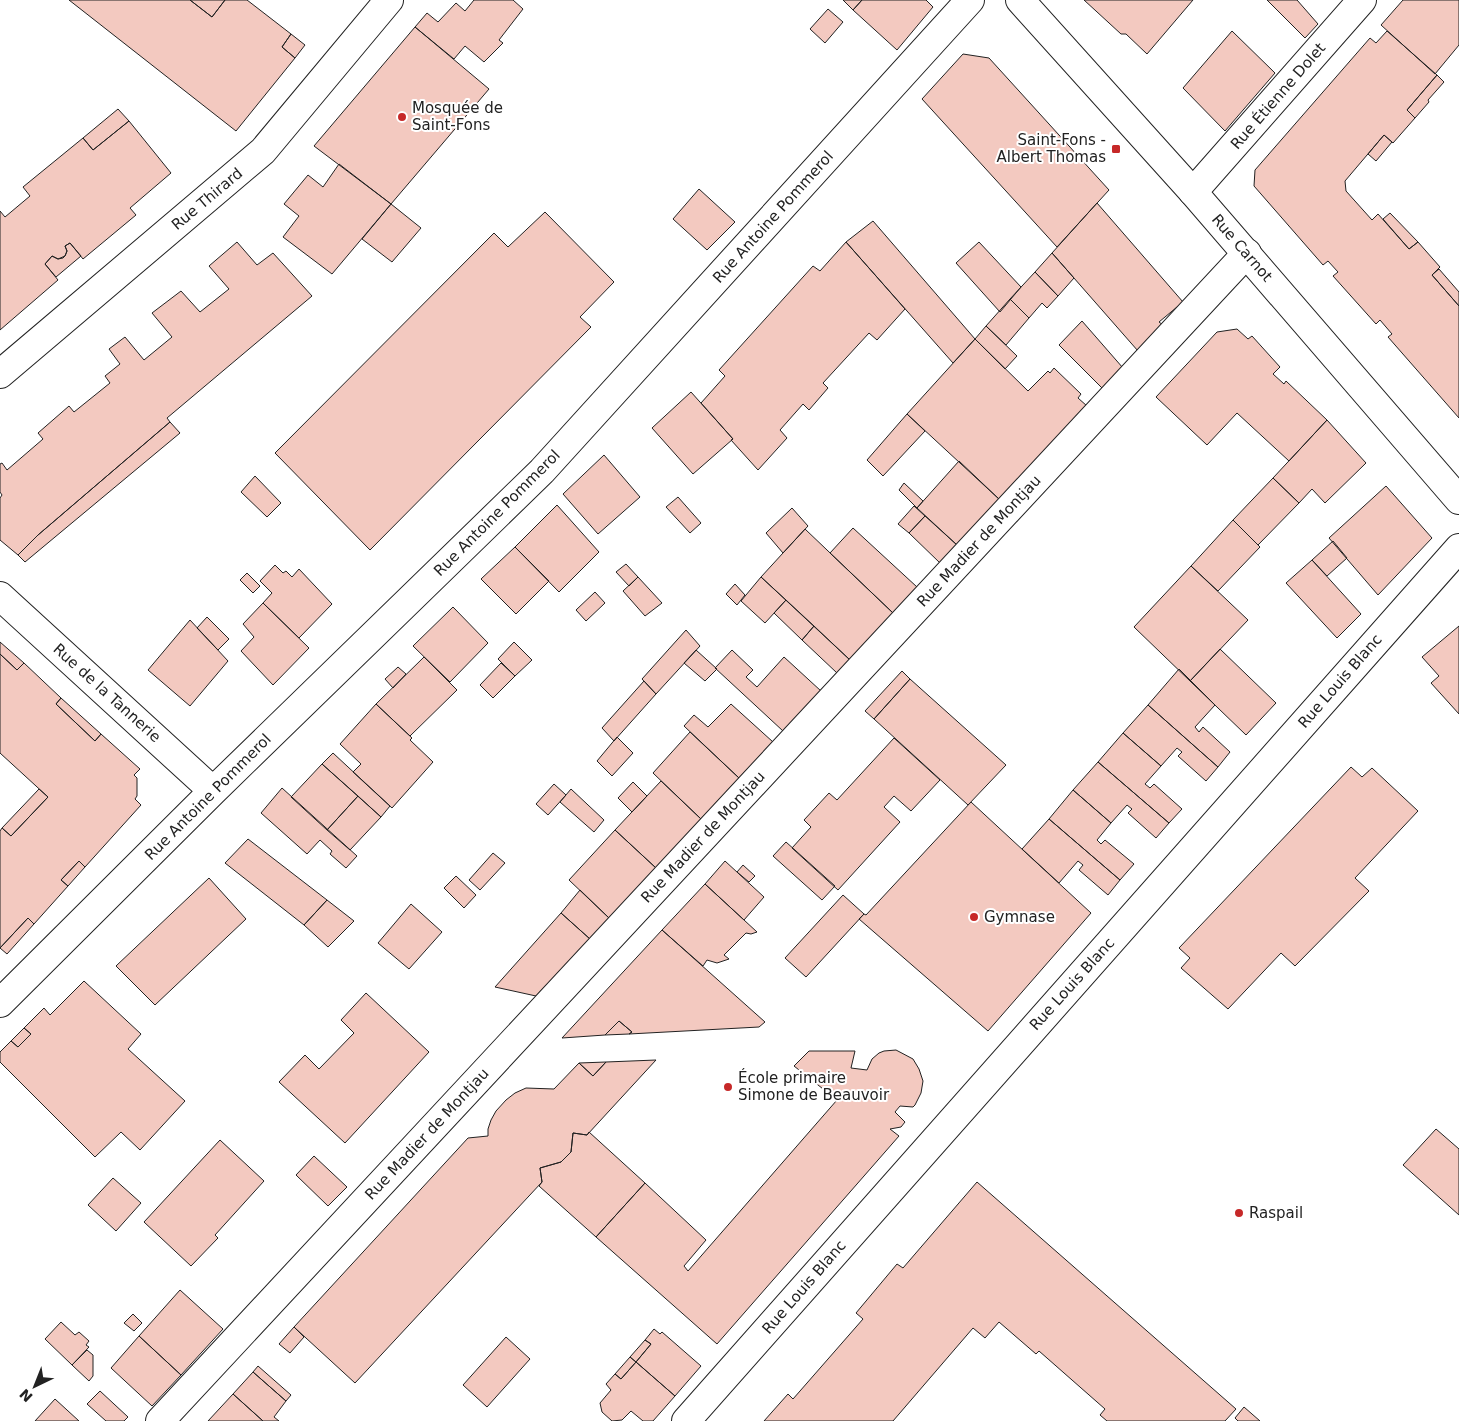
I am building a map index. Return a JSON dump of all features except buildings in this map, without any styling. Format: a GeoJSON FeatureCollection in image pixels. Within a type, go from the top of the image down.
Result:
{"type":"FeatureCollection","features":[{"type":"Feature","properties":{"kind":"street","name":"Rue Thirard"},"geometry":{"type":"LineString","coordinates":[[0,374],[263,151],[389,0]]}},
{"type":"Feature","properties":{"kind":"street","name":"Rue Antoine Pommerol"},"geometry":{"type":"LineString","coordinates":[[0,1003],[213,791],[542,471],[970,0]]}},
{"type":"Feature","properties":{"kind":"street","name":"Rue Carnot"},"geometry":{"type":"LineString","coordinates":[[1020,0],[1193,192],[1459,500]]}},
{"type":"Feature","properties":{"kind":"street","name":"Rue Étienne Dolet"},"geometry":{"type":"LineString","coordinates":[[1193,192],[1362,0]]}},
{"type":"Feature","properties":{"kind":"street","name":"Rue Madier de Montjau"},"geometry":{"type":"LineString","coordinates":[[160,1421],[1247,254]]}},
{"type":"Feature","properties":{"kind":"street","name":"Rue Louis Blanc"},"geometry":{"type":"LineString","coordinates":[[686,1421],[1459,548]]}},
{"type":"Feature","properties":{"kind":"street","name":"Rue de la Tannerie"},"geometry":{"type":"LineString","coordinates":[[0,596],[213,791]]}},
{"type":"Feature","properties":{"kind":"place","name":"Mosquée de Saint-Fons"},"geometry":{"type":"Point","coordinates":[402,117]}},
{"type":"Feature","properties":{"kind":"place","name":"Saint-Fons - Albert Thomas"},"geometry":{"type":"Point","coordinates":[1116,149]}},
{"type":"Feature","properties":{"kind":"place","name":"Gymnase"},"geometry":{"type":"Point","coordinates":[974,917]}},
{"type":"Feature","properties":{"kind":"place","name":"École primaire Simone de Beauvoir"},"geometry":{"type":"Point","coordinates":[728,1087]}},
{"type":"Feature","properties":{"kind":"place","name":"Raspail"},"geometry":{"type":"Point","coordinates":[1239,1213]}}]}
